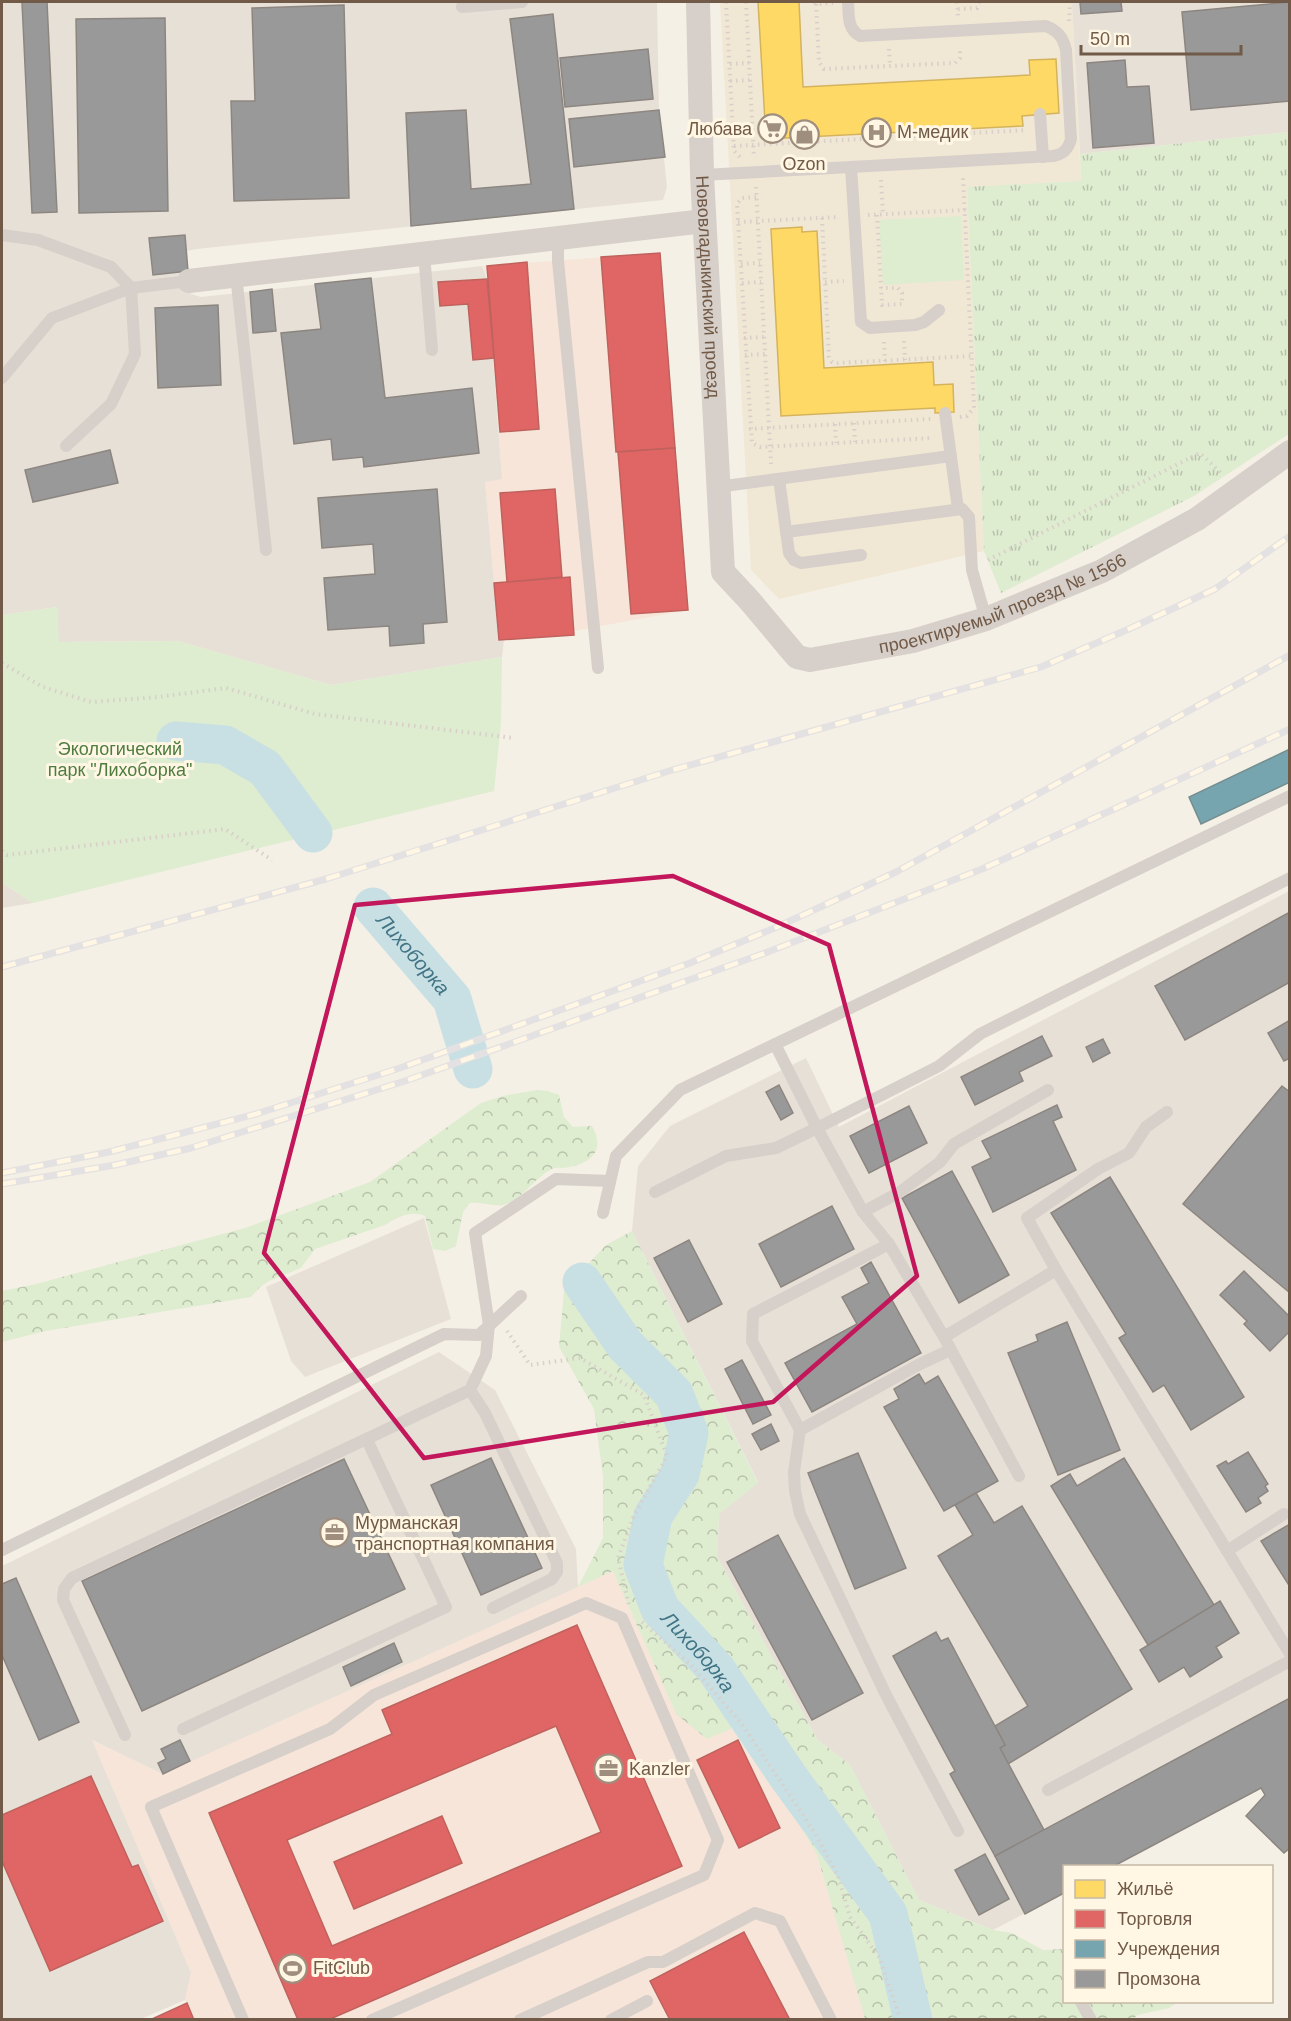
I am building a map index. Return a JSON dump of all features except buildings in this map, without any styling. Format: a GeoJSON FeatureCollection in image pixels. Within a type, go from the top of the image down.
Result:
{"type":"FeatureCollection","features":[{"type":"Feature","properties":{"kind":"street","name":"Нововладыкинский проезд"},"geometry":{"type":"LineString","coordinates":[[698,2],[704,221],[723,572]]}},
{"type":"Feature","properties":{"kind":"street"},"geometry":{"type":"LineString","coordinates":[[189,281],[704,221]]}},
{"type":"Feature","properties":{"kind":"street","name":"проектируемый проезд № 1566"},"geometry":{"type":"LineString","coordinates":[[723,572],[796,657],[810,660],[913,640],[986,619],[1113,565],[1197,519],[1290,452]]}},
{"type":"Feature","properties":{"kind":"lane"},"geometry":{"type":"LineString","coordinates":[[462,7],[522,2]]}},
{"type":"Feature","properties":{"kind":"lane"},"geometry":{"type":"LineString","coordinates":[[702,175],[1043,157],[1061,154],[1069,146],[1071,139],[1066,50],[1059,34],[1046,26],[860,36],[850,27],[848,2]]}},
{"type":"Feature","properties":{"kind":"lane"},"geometry":{"type":"LineString","coordinates":[[1040,114],[1043,157]]}},
{"type":"Feature","properties":{"kind":"lane"},"geometry":{"type":"LineString","coordinates":[[851,167],[859,318],[863,325],[870,328],[919,325],[939,310]]}},
{"type":"Feature","properties":{"kind":"lane"},"geometry":{"type":"LineString","coordinates":[[2,235],[38,240],[111,267],[131,288],[135,354],[111,404],[66,446]]}},
{"type":"Feature","properties":{"kind":"lane"},"geometry":{"type":"LineString","coordinates":[[558,238],[558,261],[598,668]]}},
{"type":"Feature","properties":{"kind":"lane"},"geometry":{"type":"LineString","coordinates":[[424,253],[432,350]]}},
{"type":"Feature","properties":{"kind":"lane"},"geometry":{"type":"LineString","coordinates":[[236,275],[266,550]]}},
{"type":"Feature","properties":{"kind":"lane"},"geometry":{"type":"LineString","coordinates":[[2,378],[52,318],[131,288],[189,281]]}},
{"type":"Feature","properties":{"kind":"lane"},"geometry":{"type":"LineString","coordinates":[[946,416],[958,509]]}},
{"type":"Feature","properties":{"kind":"lane"},"geometry":{"type":"LineString","coordinates":[[717,487],[951,456]]}},
{"type":"Feature","properties":{"kind":"lane"},"geometry":{"type":"LineString","coordinates":[[776,479],[789,553],[796,562],[861,555]]}},
{"type":"Feature","properties":{"kind":"lane"},"geometry":{"type":"LineString","coordinates":[[786,532],[958,509],[965,511],[969,517],[972,570],[986,619]]}},
{"type":"Feature","properties":{"kind":"lane"},"geometry":{"type":"LineString","coordinates":[[603,1213],[616,1156],[680,1089],[1290,796]]}},
{"type":"Feature","properties":{"kind":"lane"},"geometry":{"type":"LineString","coordinates":[[655,1192],[726,1156],[776,1148],[817,1128],[939,1066],[980,1034],[1290,878]]}},
{"type":"Feature","properties":{"kind":"lane"},"geometry":{"type":"LineString","coordinates":[[775,1044],[863,1212],[889,1244],[944,1337],[1019,1476]]}},
{"type":"Feature","properties":{"kind":"lane"},"geometry":{"type":"LineString","coordinates":[[863,1212],[900,1192],[940,1162],[954,1144],[1048,1090]]}},
{"type":"Feature","properties":{"kind":"lane"},"geometry":{"type":"LineString","coordinates":[[1167,1112],[1146,1127],[1129,1153],[1098,1168],[1027,1218],[1056,1270],[1290,1654]]}},
{"type":"Feature","properties":{"kind":"lane"},"geometry":{"type":"LineString","coordinates":[[124,1735],[63,1600],[63,1589],[72,1578],[470,1390],[486,1356],[489,1325],[475,1233],[556,1179],[610,1181]]}},
{"type":"Feature","properties":{"kind":"lane"},"geometry":{"type":"LineString","coordinates":[[889,1244],[753,1314],[752,1341],[800,1430],[794,1472],[800,1514],[886,1695],[958,1831]]}},
{"type":"Feature","properties":{"kind":"lane"},"geometry":{"type":"LineString","coordinates":[[944,1337],[1056,1270]]}},
{"type":"Feature","properties":{"kind":"lane"},"geometry":{"type":"LineString","coordinates":[[2,1550],[444,1334],[479,1335],[521,1296]]}},
{"type":"Feature","properties":{"kind":"lane"},"geometry":{"type":"LineString","coordinates":[[800,1430],[950,1350]]}},
{"type":"Feature","properties":{"kind":"lane"},"geometry":{"type":"LineString","coordinates":[[470,1390],[485,1413],[557,1563],[557,1572],[552,1580],[493,1608]]}},
{"type":"Feature","properties":{"kind":"lane"},"geometry":{"type":"LineString","coordinates":[[183,1729],[446,1607],[367,1440]]}},
{"type":"Feature","properties":{"kind":"lane"},"geometry":{"type":"LineString","coordinates":[[1227,1551],[1284,1514]]}},
{"type":"Feature","properties":{"kind":"lane"},"geometry":{"type":"LineString","coordinates":[[243,2019],[151,1807],[330,1729],[374,1695],[586,1603],[622,1618],[718,1840],[704,1875],[372,2019]]}},
{"type":"Feature","properties":{"kind":"lane"},"geometry":{"type":"LineString","coordinates":[[1048,1790],[1290,1661]]}},
{"type":"Feature","properties":{"kind":"lane"},"geometry":{"type":"LineString","coordinates":[[520,2019],[648,1962],[663,1962],[755,1913],[780,1921],[831,2019]]}},
{"type":"Feature","properties":{"kind":"lane"},"geometry":{"type":"LineString","coordinates":[[611,2019],[647,2001]]}},
{"type":"Feature","properties":{"kind":"lane"},"geometry":{"type":"LineString","coordinates":[[1083,2003],[1091,2019]]}},
{"type":"Feature","properties":{"kind":"path"},"geometry":{"type":"LineString","coordinates":[[726,2],[734,151],[739,157],[766,156]]}},
{"type":"Feature","properties":{"kind":"path"},"geometry":{"type":"LineString","coordinates":[[746,2],[770,446],[776,479]]}},
{"type":"Feature","properties":{"kind":"path"},"geometry":{"type":"LineString","coordinates":[[958,9],[977,8],[979,2]]}},
{"type":"Feature","properties":{"kind":"path"},"geometry":{"type":"LineString","coordinates":[[816,4],[819,62],[824,69],[955,63],[960,58],[959,31]]}},
{"type":"Feature","properties":{"kind":"path"},"geometry":{"type":"LineString","coordinates":[[730,64],[749,63]]}},
{"type":"Feature","properties":{"kind":"path"},"geometry":{"type":"LineString","coordinates":[[730,81],[750,80]]}},
{"type":"Feature","properties":{"kind":"path"},"geometry":{"type":"LineString","coordinates":[[734,146],[1041,129]]}},
{"type":"Feature","properties":{"kind":"path"},"geometry":{"type":"LineString","coordinates":[[750,429],[946,416],[965,417],[972,412],[974,408],[964,192]]}},
{"type":"Feature","properties":{"kind":"path"},"geometry":{"type":"LineString","coordinates":[[756,197],[739,200],[737,204],[752,443],[755,446],[770,446],[949,437]]}},
{"type":"Feature","properties":{"kind":"path"},"geometry":{"type":"LineString","coordinates":[[881,288],[898,288],[902,293],[902,304],[882,305],[881,288],[880,215],[882,197]]}},
{"type":"Feature","properties":{"kind":"path"},"geometry":{"type":"LineString","coordinates":[[738,222],[965,210]]}},
{"type":"Feature","properties":{"kind":"path"},"geometry":{"type":"LineString","coordinates":[[741,264],[760,263]]}},
{"type":"Feature","properties":{"kind":"path"},"geometry":{"type":"LineString","coordinates":[[742,283],[761,282]]}},
{"type":"Feature","properties":{"kind":"path"},"geometry":{"type":"LineString","coordinates":[[744,338],[764,337]]}},
{"type":"Feature","properties":{"kind":"path"},"geometry":{"type":"LineString","coordinates":[[745,355],[765,354]]}},
{"type":"Feature","properties":{"kind":"path"},"geometry":{"type":"LineString","coordinates":[[854,423],[855,442]]}},
{"type":"Feature","properties":{"kind":"path"},"geometry":{"type":"LineString","coordinates":[[835,424],[836,443]]}},
{"type":"Feature","properties":{"kind":"path"},"geometry":{"type":"LineString","coordinates":[[980,565],[1200,453],[1228,479]]}},
{"type":"Feature","properties":{"kind":"path"},"geometry":{"type":"LineString","coordinates":[[2,663],[43,687],[91,702],[158,697],[226,688],[315,714],[514,738]]}},
{"type":"Feature","properties":{"kind":"path"},"geometry":{"type":"LineString","coordinates":[[2,851],[7,855],[225,829],[272,860]]}},
{"type":"Feature","properties":{"kind":"path"},"geometry":{"type":"LineString","coordinates":[[489,1325],[507,1331],[530,1365],[580,1358],[644,1395],[667,1456],[633,1518],[618,1558],[631,1612]]}},
{"type":"Feature","properties":{"kind":"path"},"geometry":{"type":"LineString","coordinates":[[640,1620],[691,1665],[742,1724],[815,1833],[838,1876],[850,1917],[879,1958],[899,2015],[898,2019]]}},
{"type":"Feature","properties":{"kind":"highlighted area"},"geometry":{"type":"Polygon","coordinates":[[[673,876],[829,945],[917,1276],[773,1402],[424,1458],[264,1253],[355,905],[673,876]]]}},
{"type":"Feature","properties":{"kind":"shaded area"},"geometry":{"type":"Polygon","coordinates":[[[2,2],[657,2],[659,110],[667,187],[663,200],[186,251],[191,294],[201,297],[482,266],[487,279],[502,479],[485,482],[499,640],[504,640],[502,657],[331,685],[178,641],[58,642],[57,607],[2,615],[2,2]]]}},
{"type":"Feature","properties":{"kind":"shaded area"},"geometry":{"type":"Polygon","coordinates":[[[720,2],[1072,2],[1081,181],[967,188],[984,551],[779,599],[751,570],[720,2]]]}},
{"type":"Feature","properties":{"kind":"shaded area"},"geometry":{"type":"Polygon","coordinates":[[[1072,2],[1289,2],[1289,132],[1080,154],[1072,2]]]}},
{"type":"Feature","properties":{"kind":"shaded area"},"geometry":{"type":"Polygon","coordinates":[[[660,253],[688,610],[574,631],[574,635],[499,640],[485,482],[502,478],[487,279],[483,266],[660,253]]]}},
{"type":"Feature","properties":{"kind":"shaded area"},"geometry":{"type":"Polygon","coordinates":[[[2,883],[33,903],[2,908],[2,883]]]}},
{"type":"Feature","properties":{"kind":"shaded area"},"geometry":{"type":"Polygon","coordinates":[[[1289,891],[1289,1848],[1284,1853],[1246,1816],[1265,1796],[1260,1788],[1116,1865],[1063,1865],[1063,1894],[993,1930],[919,1900],[850,1765],[817,1739],[717,1557],[719,1514],[758,1482],[632,1231],[638,1166],[670,1126],[806,1058],[839,1127],[1289,891]]]}},
{"type":"Feature","properties":{"kind":"shaded area"},"geometry":{"type":"Polygon","coordinates":[[[424,1218],[451,1319],[305,1377],[291,1361],[266,1287],[424,1218]]]}},
{"type":"Feature","properties":{"kind":"shaded area"},"geometry":{"type":"Polygon","coordinates":[[[439,1352],[495,1390],[576,1549],[578,1587],[163,1774],[92,1740],[191,1973],[185,2000],[141,2019],[2,2020],[2,1566],[439,1352]]]}},
{"type":"Feature","properties":{"kind":"shaded area"},"geometry":{"type":"Polygon","coordinates":[[[613,1571],[676,1714],[742,1724],[817,1855],[865,2019],[194,2019],[185,2000],[191,1973],[91,1740],[163,1773],[613,1571]]]}},
{"type":"Feature","properties":{"kind":"green space"},"geometry":{"type":"Polygon","coordinates":[[[1289,132],[1289,434],[1194,496],[1001,593],[984,551],[967,187],[1081,181],[1080,154],[1289,132]]]}},
{"type":"Feature","properties":{"kind":"green space"},"geometry":{"type":"Polygon","coordinates":[[[961,216],[964,280],[883,285],[879,220],[961,216]]]}},
{"type":"Feature","properties":{"kind":"green space","name":"Экологический парк \"Лихоборка\""},"geometry":{"type":"Polygon","coordinates":[[[57,607],[59,642],[178,641],[331,685],[502,657],[501,724],[494,791],[33,903],[2,883],[2,615],[57,607]]]}},
{"type":"Feature","properties":{"kind":"green space"},"geometry":{"type":"Polygon","coordinates":[[[537,1090],[559,1095],[564,1117],[573,1127],[592,1126],[597,1144],[593,1156],[580,1164],[552,1169],[506,1204],[470,1203],[463,1212],[456,1246],[445,1251],[433,1249],[425,1216],[409,1214],[385,1225],[315,1249],[301,1268],[269,1281],[251,1297],[45,1331],[2,1342],[2,1291],[245,1228],[370,1182],[481,1103],[503,1096],[537,1090]]]}},
{"type":"Feature","properties":{"kind":"green space"},"geometry":{"type":"Polygon","coordinates":[[[632,1231],[758,1483],[719,1514],[717,1557],[817,1739],[850,1765],[919,1900],[993,1930],[1012,1933],[1043,1950],[1063,1949],[1063,2003],[1175,2003],[1169,2008],[1137,2015],[1133,2020],[865,2019],[817,1855],[742,1724],[707,1739],[676,1714],[613,1571],[578,1587],[603,1538],[603,1477],[594,1409],[559,1347],[564,1290],[606,1245],[632,1231]]]}},
{"type":"Feature","properties":{"kind":"waterway","name":"Лихоборка"},"geometry":{"type":"LineString","coordinates":[[176,741],[225,745],[265,768],[313,833]]}},
{"type":"Feature","properties":{"kind":"waterway","name":"Лихоборка"},"geometry":{"type":"LineString","coordinates":[[373,907],[452,999],[473,1069]]}},
{"type":"Feature","properties":{"kind":"waterway","name":"Лихоборка"},"geometry":{"type":"LineString","coordinates":[[582,1282],[625,1345],[674,1394],[689,1433],[680,1474],[653,1516],[643,1565],[660,1609],[715,1668],[787,1775],[888,1914],[913,2020]]}},
{"type":"Feature","properties":{"kind":"railway"},"geometry":{"type":"LineString","coordinates":[[2,967],[326,879],[669,771],[1041,667],[1215,589],[1290,536]]}},
{"type":"Feature","properties":{"kind":"railway"},"geometry":{"type":"LineString","coordinates":[[2,1173],[109,1152],[256,1114],[400,1068],[690,963],[777,927],[896,872],[1290,655]]}},
{"type":"Feature","properties":{"kind":"railway"},"geometry":{"type":"LineString","coordinates":[[2,1184],[115,1165],[191,1148],[405,1081],[765,953],[982,869],[1290,729]]}},
{"type":"Feature","properties":{"kind":"place","name":"Любава"},"geometry":{"type":"Point","coordinates":[773,129]}},
{"type":"Feature","properties":{"kind":"place","name":"М-медик"},"geometry":{"type":"Point","coordinates":[876,132]}},
{"type":"Feature","properties":{"kind":"place","name":"Ozon"},"geometry":{"type":"Point","coordinates":[804,135]}},
{"type":"Feature","properties":{"kind":"place","name":"Мурманская транспортная компания"},"geometry":{"type":"Point","coordinates":[334,1533]}},
{"type":"Feature","properties":{"kind":"place","name":"Kanzler"},"geometry":{"type":"Point","coordinates":[608,1769]}},
{"type":"Feature","properties":{"kind":"place","name":"FitClub"},"geometry":{"type":"Point","coordinates":[292,1968]}}]}
